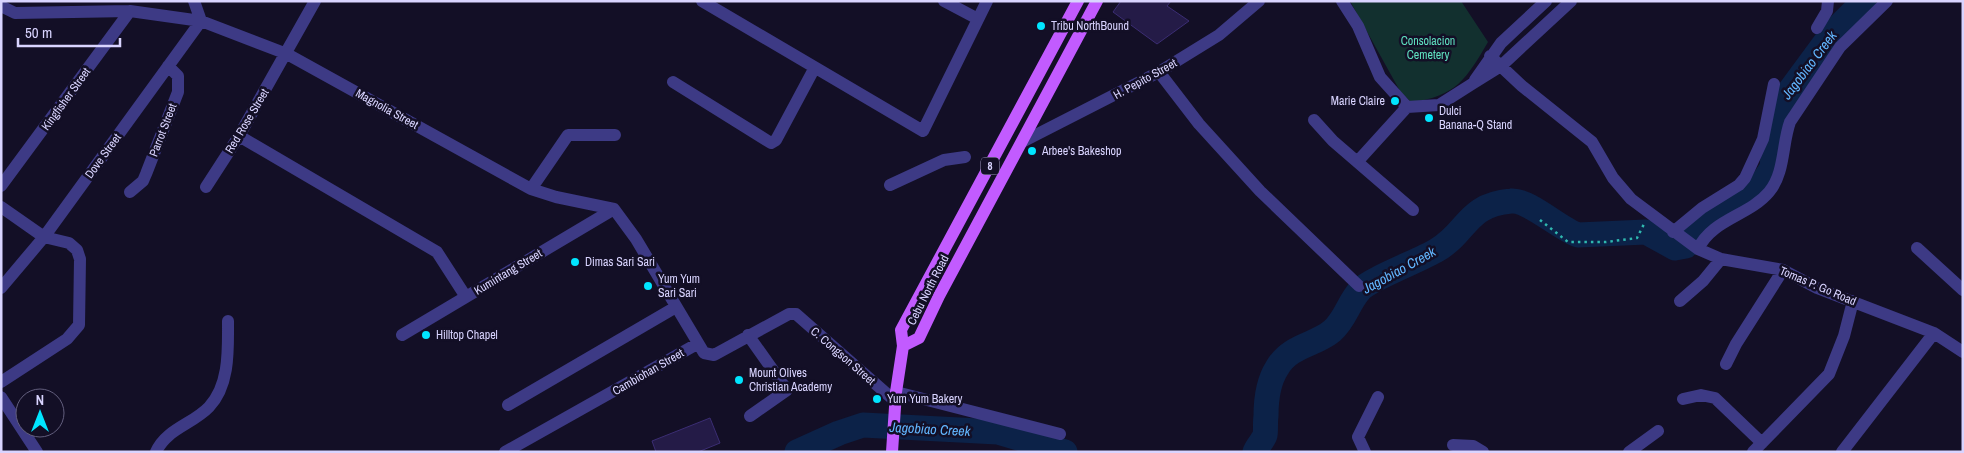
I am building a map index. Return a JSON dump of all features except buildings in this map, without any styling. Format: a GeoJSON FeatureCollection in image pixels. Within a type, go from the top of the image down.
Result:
{"type":"FeatureCollection","features":[{"type":"Feature","properties":{"kind":"main road","name":"Cebu North Road"},"geometry":{"type":"LineString","coordinates":[[1078,1],[901,330],[903,346],[919,338],[939,296],[1097,1]]}},
{"type":"Feature","properties":{"kind":"main road","name":"8"},"geometry":{"type":"LineString","coordinates":[[892,452],[894,415],[903,346]]}},
{"type":"Feature","properties":{"kind":"street"},"geometry":{"type":"LineString","coordinates":[[194,1],[201,21]]}},
{"type":"Feature","properties":{"kind":"street","name":"Red Rose Street"},"geometry":{"type":"LineString","coordinates":[[206,188],[287,54],[315,1]]}},
{"type":"Feature","properties":{"kind":"street"},"geometry":{"type":"LineString","coordinates":[[702,1],[814,69],[923,131],[987,1]]}},
{"type":"Feature","properties":{"kind":"street"},"geometry":{"type":"LineString","coordinates":[[944,1],[978,19]]}},
{"type":"Feature","properties":{"kind":"street","name":"H. Pepito Street"},"geometry":{"type":"LineString","coordinates":[[1022,142],[1159,72],[1219,35],[1259,1]]}},
{"type":"Feature","properties":{"kind":"street"},"geometry":{"type":"LineString","coordinates":[[1342,1],[1358,26],[1380,77],[1408,107]]}},
{"type":"Feature","properties":{"kind":"street"},"geometry":{"type":"LineString","coordinates":[[1472,84],[1500,44],[1546,1]]}},
{"type":"Feature","properties":{"kind":"street"},"geometry":{"type":"LineString","coordinates":[[1358,161],[1408,107],[1440,105],[1500,66],[1553,20],[1571,1]]}},
{"type":"Feature","properties":{"kind":"street"},"geometry":{"type":"LineString","coordinates":[[1817,28],[1827,11],[1828,1]]}},
{"type":"Feature","properties":{"kind":"street"},"geometry":{"type":"LineString","coordinates":[[1696,248],[1704,236],[1717,226],[1746,211],[1769,192],[1778,177],[1790,122],[1840,47],[1887,1]]}},
{"type":"Feature","properties":{"kind":"street","name":"Magnolia Street"},"geometry":{"type":"LineString","coordinates":[[1,6],[15,13],[57,8],[130,6],[201,21],[287,54],[531,189],[556,197],[614,209]]}},
{"type":"Feature","properties":{"kind":"street","name":"Kingfisher Street"},"geometry":{"type":"LineString","coordinates":[[1,186],[130,6]]}},
{"type":"Feature","properties":{"kind":"street","name":"Dove Street"},"geometry":{"type":"LineString","coordinates":[[1,288],[44,237],[201,21]]}},
{"type":"Feature","properties":{"kind":"street","name":"Tomas P. Go Road"},"geometry":{"type":"LineString","coordinates":[[1490,56],[1592,142],[1613,178],[1631,199],[1696,248],[1721,259],[1783,270],[1817,288],[1934,333],[1963,352]]}},
{"type":"Feature","properties":{"kind":"street","name":"Parrot Street"},"geometry":{"type":"LineString","coordinates":[[130,192],[143,181],[178,92],[178,76],[168,66]]}},
{"type":"Feature","properties":{"kind":"street"},"geometry":{"type":"LineString","coordinates":[[673,82],[771,143],[776,140],[814,69]]}},
{"type":"Feature","properties":{"kind":"street"},"geometry":{"type":"LineString","coordinates":[[1159,72],[1199,124],[1254,184],[1359,286]]}},
{"type":"Feature","properties":{"kind":"street"},"geometry":{"type":"LineString","coordinates":[[1675,233],[1702,208],[1740,185],[1745,178],[1763,139],[1774,84]]}},
{"type":"Feature","properties":{"kind":"street"},"geometry":{"type":"LineString","coordinates":[[1314,120],[1333,141],[1413,210]]}},
{"type":"Feature","properties":{"kind":"street"},"geometry":{"type":"LineString","coordinates":[[531,189],[568,135],[615,135]]}},
{"type":"Feature","properties":{"kind":"street"},"geometry":{"type":"LineString","coordinates":[[239,136],[437,252],[466,297]]}},
{"type":"Feature","properties":{"kind":"street"},"geometry":{"type":"LineString","coordinates":[[890,184],[944,160],[965,158]]}},
{"type":"Feature","properties":{"kind":"street"},"geometry":{"type":"LineString","coordinates":[[1,207],[44,237],[69,244],[77,250],[80,259],[79,325],[67,339],[1,382]]}},
{"type":"Feature","properties":{"kind":"street"},"geometry":{"type":"LineString","coordinates":[[614,209],[636,239],[697,344]]}},
{"type":"Feature","properties":{"kind":"street","name":"Kumintang Street"},"geometry":{"type":"LineString","coordinates":[[402,335],[614,209]]}},
{"type":"Feature","properties":{"kind":"street"},"geometry":{"type":"LineString","coordinates":[[1917,248],[1963,290]]}},
{"type":"Feature","properties":{"kind":"street"},"geometry":{"type":"LineString","coordinates":[[1680,301],[1703,280],[1721,259]]}},
{"type":"Feature","properties":{"kind":"street"},"geometry":{"type":"LineString","coordinates":[[1726,364],[1736,344],[1783,270]]}},
{"type":"Feature","properties":{"kind":"street"},"geometry":{"type":"LineString","coordinates":[[1682,399],[1701,395],[1715,398],[1758,448],[1829,374],[1844,336],[1853,301]]}},
{"type":"Feature","properties":{"kind":"street"},"geometry":{"type":"LineString","coordinates":[[508,405],[676,307]]}},
{"type":"Feature","properties":{"kind":"street","name":"Cambiohan Street"},"geometry":{"type":"LineString","coordinates":[[505,452],[697,344],[704,353],[714,355],[789,314]]}},
{"type":"Feature","properties":{"kind":"street","name":"C. Congson Street"},"geometry":{"type":"LineString","coordinates":[[789,314],[796,314],[896,397]]}},
{"type":"Feature","properties":{"kind":"street"},"geometry":{"type":"LineString","coordinates":[[156,452],[172,432],[210,407],[224,382],[228,360],[228,322]]}},
{"type":"Feature","properties":{"kind":"street"},"geometry":{"type":"LineString","coordinates":[[1842,452],[1934,333]]}},
{"type":"Feature","properties":{"kind":"street"},"geometry":{"type":"LineString","coordinates":[[748,335],[787,390],[750,416]]}},
{"type":"Feature","properties":{"kind":"street"},"geometry":{"type":"LineString","coordinates":[[1,397],[37,452]]}},
{"type":"Feature","properties":{"kind":"street"},"geometry":{"type":"LineString","coordinates":[[896,397],[1060,434]]}},
{"type":"Feature","properties":{"kind":"street"},"geometry":{"type":"LineString","coordinates":[[1364,452],[1358,437],[1378,397]]}},
{"type":"Feature","properties":{"kind":"street"},"geometry":{"type":"LineString","coordinates":[[1630,452],[1658,431]]}},
{"type":"Feature","properties":{"kind":"street"},"geometry":{"type":"LineString","coordinates":[[1452,446],[1473,446],[1483,452]]}},
{"type":"Feature","properties":{"kind":"path"},"geometry":{"type":"LineString","coordinates":[[1540,220],[1568,242],[1606,242],[1637,238],[1641,227]]}},
{"type":"Feature","properties":{"kind":"green space","name":"Consolacion Cemetery"},"geometry":{"type":"Polygon","coordinates":[[[1350,1],[1461,1],[1488,42],[1473,66],[1458,84],[1439,96],[1411,102],[1400,91],[1350,1]]]}},
{"type":"Feature","properties":{"kind":"waterway","name":"Jagobiao Creek"},"geometry":{"type":"LineString","coordinates":[[1255,452],[1265,435],[1268,391],[1274,373],[1282,360],[1289,354],[1326,336],[1332,331],[1341,321],[1360,290],[1385,275],[1437,250],[1447,243],[1469,220],[1485,208],[1511,201],[1518,202],[1535,209],[1578,235],[1646,232],[1675,248],[1686,246],[1700,228],[1759,187],[1772,168],[1777,108],[1833,32],[1864,1]]}},
{"type":"Feature","properties":{"kind":"waterway","name":"Jagobiao Creek"},"geometry":{"type":"LineString","coordinates":[[797,452],[839,433],[863,425],[998,432],[1065,452]]}},
{"type":"Feature","properties":{"kind":"place","name":"Tribu NorthBound"},"geometry":{"type":"Point","coordinates":[1041,26]}},
{"type":"Feature","properties":{"kind":"place","name":"Marie Claire"},"geometry":{"type":"Point","coordinates":[1395,101]}},
{"type":"Feature","properties":{"kind":"place","name":"Dulci Banana-Q Stand"},"geometry":{"type":"Point","coordinates":[1429,118]}},
{"type":"Feature","properties":{"kind":"place","name":"Arbee's Bakeshop"},"geometry":{"type":"Point","coordinates":[1032,151]}},
{"type":"Feature","properties":{"kind":"place","name":"Dimas Sari Sari"},"geometry":{"type":"Point","coordinates":[575,262]}},
{"type":"Feature","properties":{"kind":"place","name":"Yum Yum Sari Sari"},"geometry":{"type":"Point","coordinates":[648,286]}},
{"type":"Feature","properties":{"kind":"place","name":"Hilltop Chapel"},"geometry":{"type":"Point","coordinates":[426,335]}},
{"type":"Feature","properties":{"kind":"place","name":"Mount Olives Christian Academy"},"geometry":{"type":"Point","coordinates":[739,380]}},
{"type":"Feature","properties":{"kind":"place","name":"Yum Yum Bakery"},"geometry":{"type":"Point","coordinates":[877,399]}}]}
